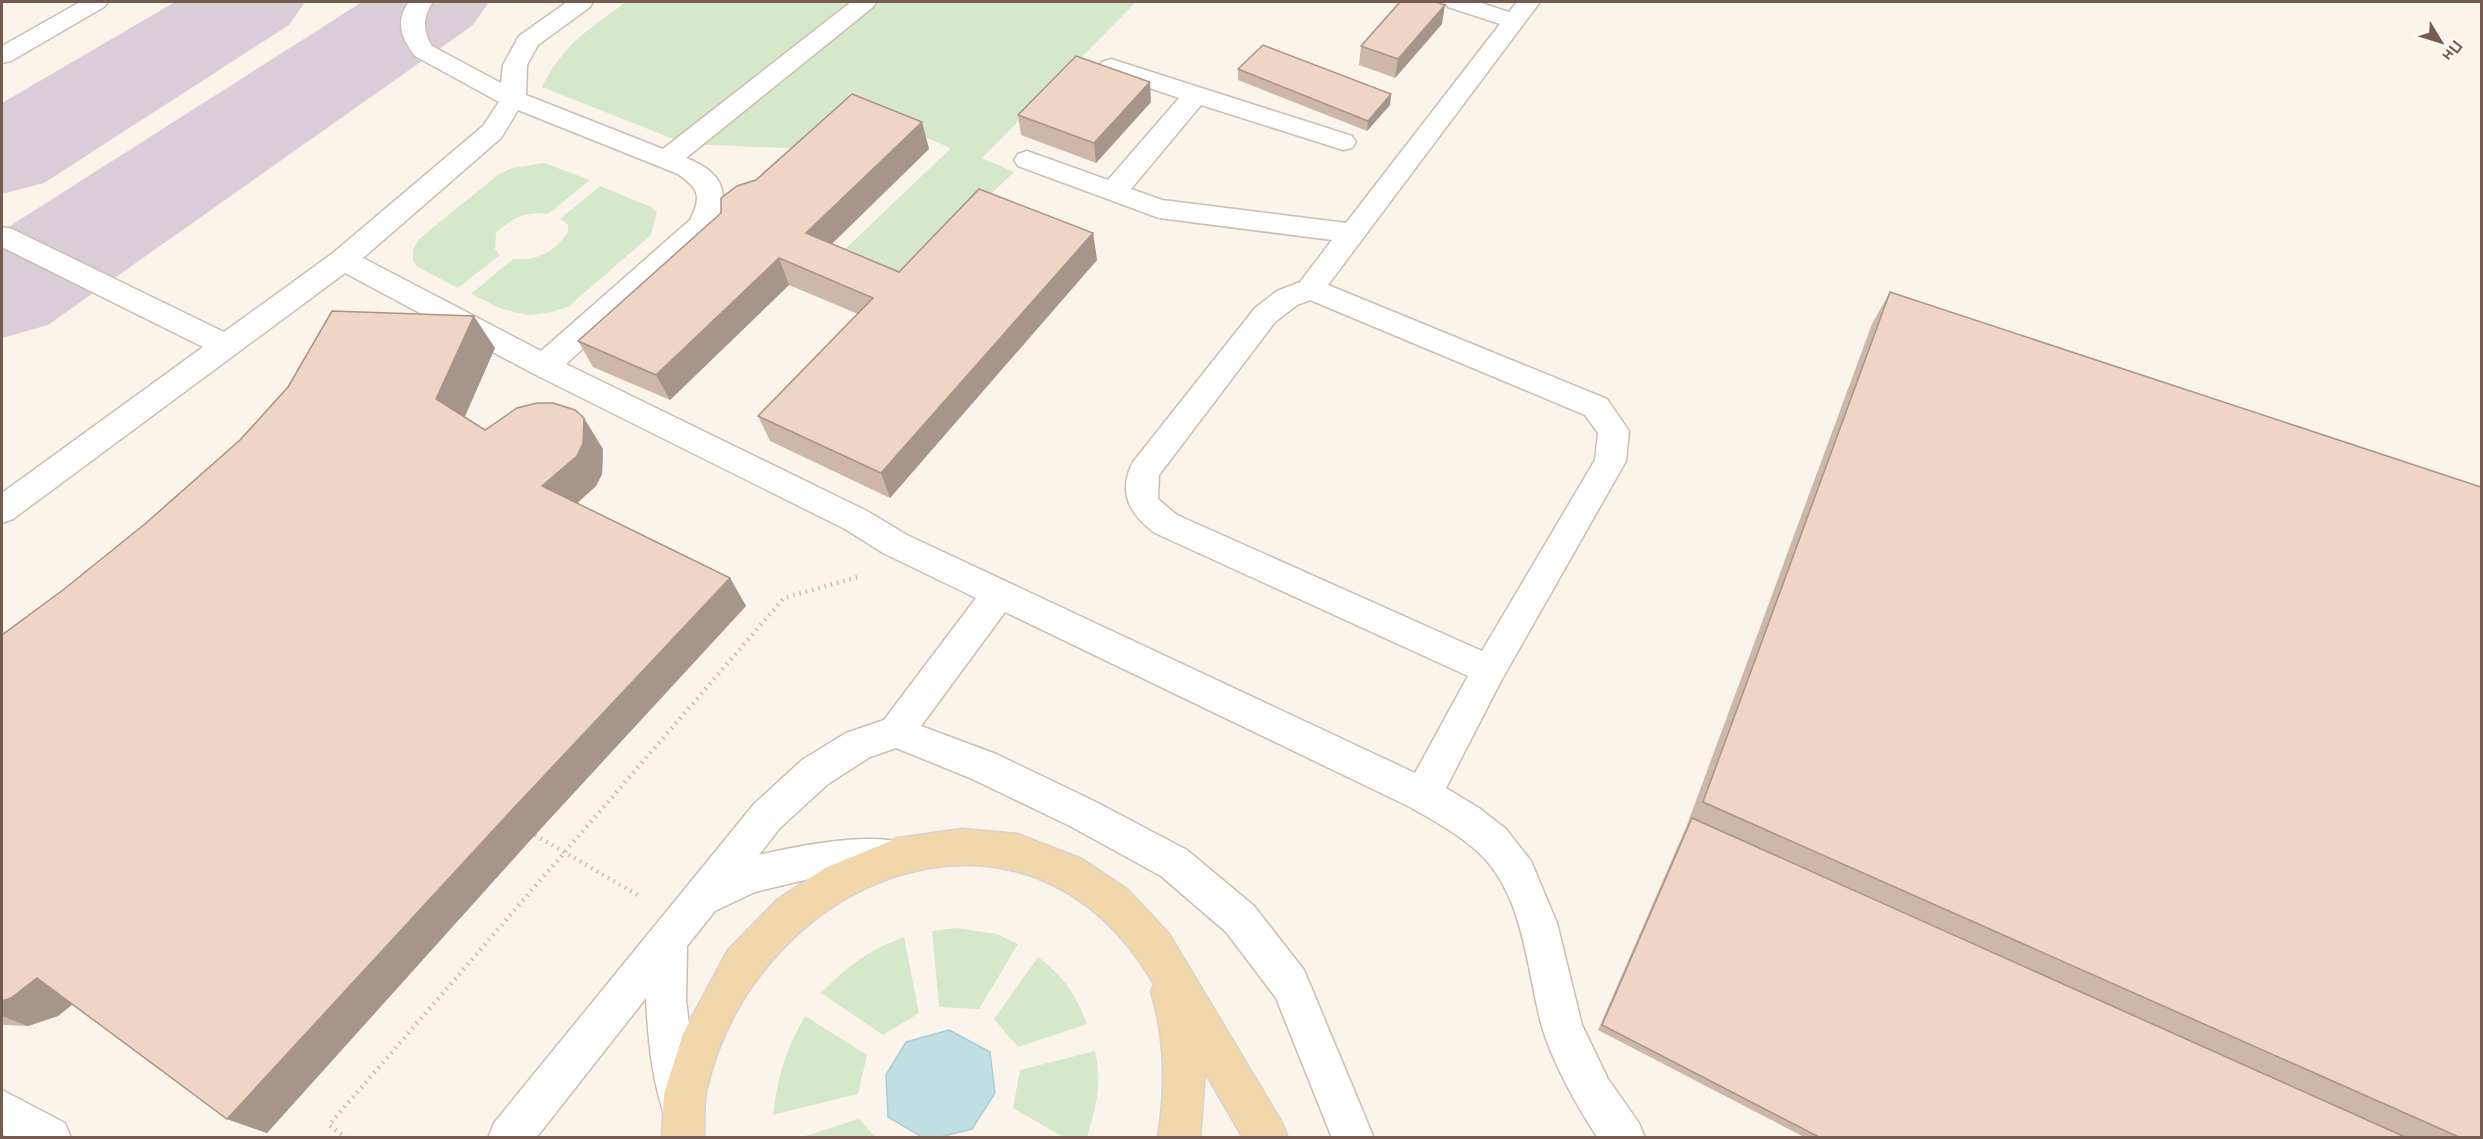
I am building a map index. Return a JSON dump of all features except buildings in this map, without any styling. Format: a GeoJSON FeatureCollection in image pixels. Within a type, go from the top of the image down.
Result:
{"type":"FeatureCollection","features":[{"type":"Feature","properties":{"kind":"main road"},"geometry":{"type":"LineString","coordinates":[[682,1137],[686,1094],[703,1034],[742,964],[791,913],[838,881],[898,856],[962,847],[1017,852],[1069,872],[1114,903],[1155,948],[1267,1137]]}},
{"type":"Feature","properties":{"kind":"main road"},"geometry":{"type":"LineString","coordinates":[[1155,948],[1176,1006],[1186,1072],[1179,1137]]}},
{"type":"Feature","properties":{"kind":"lane"},"geometry":{"type":"LineString","coordinates":[[2,56],[96,2]]}},
{"type":"Feature","properties":{"kind":"lane"},"geometry":{"type":"LineString","coordinates":[[421,2],[413,16],[415,40],[421,50],[513,99],[687,168],[705,180],[713,195],[710,208],[701,226],[544,366]]}},
{"type":"Feature","properties":{"kind":"lane"},"geometry":{"type":"LineString","coordinates":[[2,510],[343,260],[492,132],[513,99],[515,65],[528,41],[582,2]]}},
{"type":"Feature","properties":{"kind":"lane"},"geometry":{"type":"LineString","coordinates":[[668,159],[865,2]]}},
{"type":"Feature","properties":{"kind":"lane"},"geometry":{"type":"LineString","coordinates":[[1456,2],[1522,11],[1310,289],[1287,298],[1265,315],[1144,471],[1139,492],[1147,510],[1166,524],[1490,670]]}},
{"type":"Feature","properties":{"kind":"lane"},"geometry":{"type":"LineString","coordinates":[[1111,67],[1343,142]]}},
{"type":"Feature","properties":{"kind":"lane"},"geometry":{"type":"LineString","coordinates":[[1113,192],[1196,94]]}},
{"type":"Feature","properties":{"kind":"lane"},"geometry":{"type":"LineString","coordinates":[[1027,160],[1160,209],[1353,233]]}},
{"type":"Feature","properties":{"kind":"lane"},"geometry":{"type":"LineString","coordinates":[[2,236],[226,346]]}},
{"type":"Feature","properties":{"kind":"lane"},"geometry":{"type":"LineString","coordinates":[[343,260],[544,366],[856,520],[887,540],[1423,795],[1466,820],[1492,840],[1518,874],[1538,923],[1563,1029],[1593,1094],[1624,1137]]}},
{"type":"Feature","properties":{"kind":"lane"},"geometry":{"type":"LineString","coordinates":[[1310,289],[1596,407],[1614,431],[1610,461],[1490,670],[1423,795]]}},
{"type":"Feature","properties":{"kind":"lane"},"geometry":{"type":"LineString","coordinates":[[509,1137],[767,816],[815,772],[860,744],[896,732],[1000,592]]}},
{"type":"Feature","properties":{"kind":"lane"},"geometry":{"type":"LineString","coordinates":[[896,732],[983,766],[1083,814],[1174,863],[1240,919],[1290,984],[1353,1137]]}},
{"type":"Feature","properties":{"kind":"lane"},"geometry":{"type":"LineString","coordinates":[[701,899],[750,875],[784,866],[808,861],[898,856]]}},
{"type":"Feature","properties":{"kind":"lane"},"geometry":{"type":"LineString","coordinates":[[668,939],[666,1000],[672,1058],[683,1112],[682,1137]]}},
{"type":"Feature","properties":{"kind":"lane"},"geometry":{"type":"LineString","coordinates":[[2,1111],[50,1137]]}},
{"type":"Feature","properties":{"kind":"path"},"geometry":{"type":"LineString","coordinates":[[347,1137],[329,1125],[784,598],[924,558]]}},
{"type":"Feature","properties":{"kind":"green space"},"geometry":{"type":"Polygon","coordinates":[[[626,2],[1136,2],[982,158],[1014,172],[901,280],[841,253],[951,148],[857,109],[809,149],[686,144],[542,87],[568,48],[589,29],[626,2]]]}},
{"type":"Feature","properties":{"kind":"green space"},"geometry":{"type":"Polygon","coordinates":[[[544,163],[590,180],[548,214],[540,213],[519,217],[502,228],[496,233],[495,249],[500,255],[458,288],[418,267],[413,261],[413,250],[419,239],[499,174],[512,168],[544,163]]]}},
{"type":"Feature","properties":{"kind":"green space"},"geometry":{"type":"Polygon","coordinates":[[[600,186],[651,207],[657,212],[651,235],[568,307],[528,315],[502,309],[471,294],[513,259],[538,257],[557,245],[568,232],[568,225],[560,219],[600,186]]]}},
{"type":"Feature","properties":{"kind":"green space"},"geometry":{"type":"Polygon","coordinates":[[[956,928],[997,934],[1018,944],[979,1009],[939,1007],[932,931],[956,928]]]}},
{"type":"Feature","properties":{"kind":"green space"},"geometry":{"type":"Polygon","coordinates":[[[904,937],[919,1013],[883,1035],[821,993],[859,960],[880,947],[904,937]]]}},
{"type":"Feature","properties":{"kind":"green space"},"geometry":{"type":"Polygon","coordinates":[[[1038,957],[1068,987],[1087,1024],[1018,1047],[994,1019],[1038,957]]]}},
{"type":"Feature","properties":{"kind":"green space"},"geometry":{"type":"Polygon","coordinates":[[[805,1016],[867,1055],[858,1094],[773,1115],[783,1064],[805,1016]]]}},
{"type":"Feature","properties":{"kind":"green space"},"geometry":{"type":"Polygon","coordinates":[[[1095,1051],[1098,1074],[1097,1094],[1087,1137],[1063,1137],[1013,1108],[1020,1070],[1095,1051]]]}},
{"type":"Feature","properties":{"kind":"green space"},"geometry":{"type":"Polygon","coordinates":[[[859,1119],[875,1137],[802,1137],[859,1119]]]}},
{"type":"Feature","properties":{"kind":"water"},"geometry":{"type":"Polygon","coordinates":[[[949,1030],[990,1052],[995,1093],[972,1129],[940,1137],[922,1137],[888,1117],[886,1075],[906,1042],[949,1030]]]}},
{"type":"Feature","properties":{"kind":"taxiway"},"geometry":{"type":"LineString","coordinates":[[2,155],[251,2]]}},
{"type":"Feature","properties":{"kind":"taxiway"},"geometry":{"type":"LineString","coordinates":[[2,292],[435,2]]}}]}
